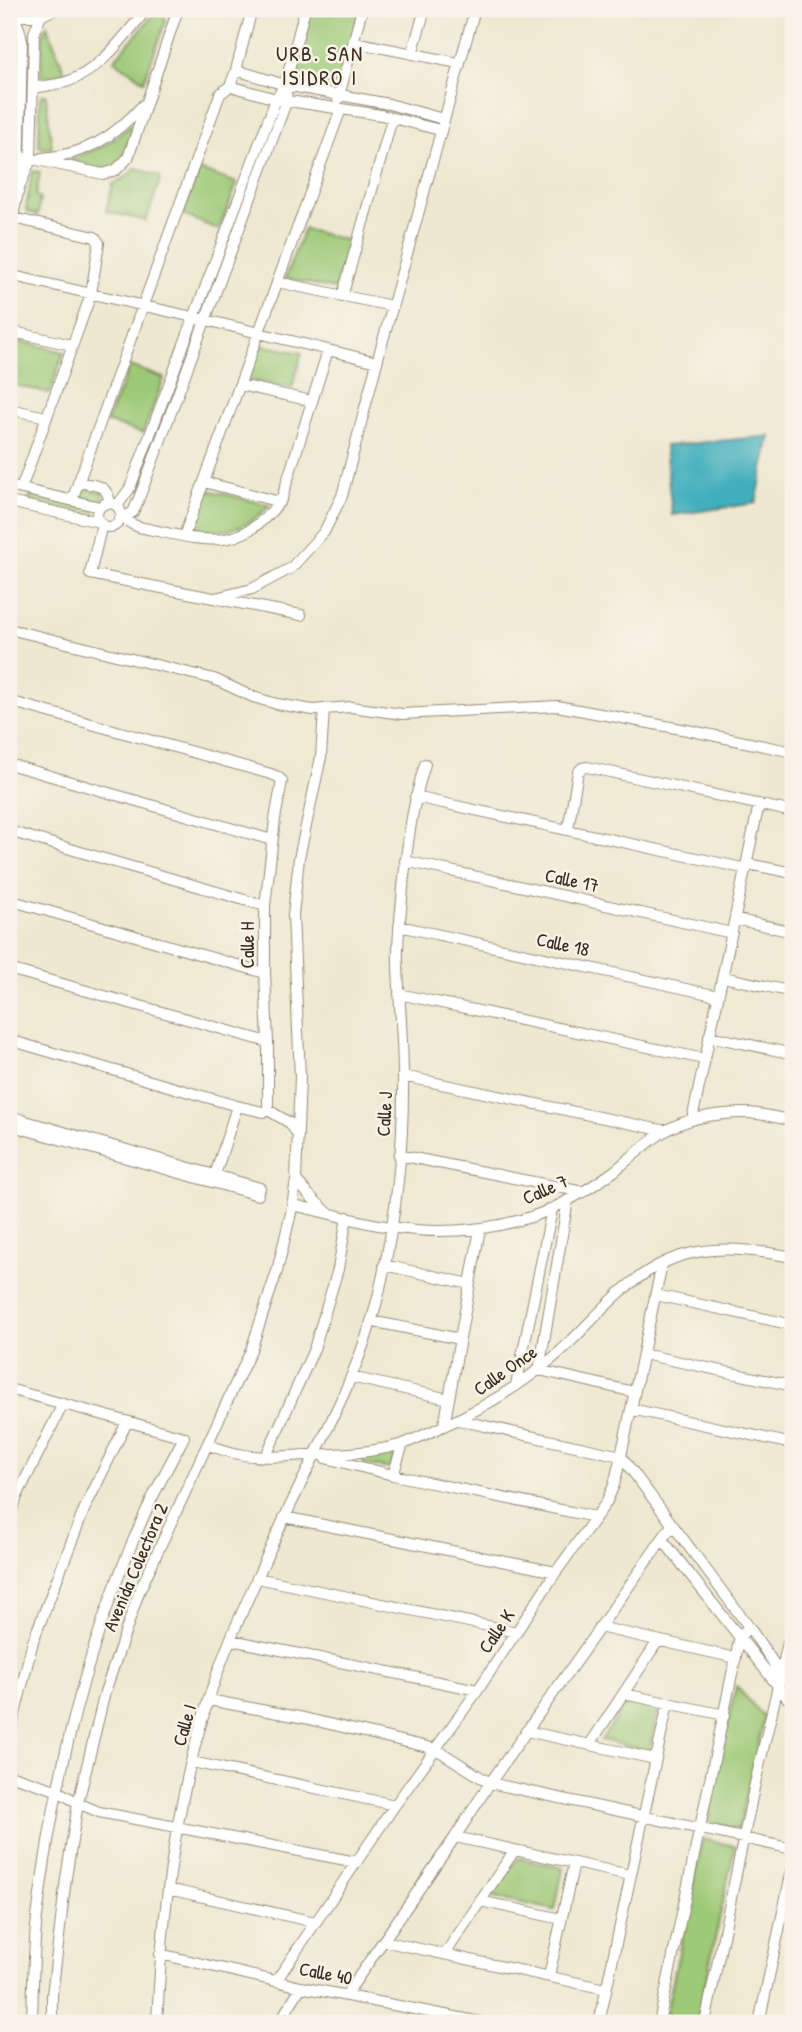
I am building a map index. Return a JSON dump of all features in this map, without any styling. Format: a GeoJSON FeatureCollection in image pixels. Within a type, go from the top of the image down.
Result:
{"type":"FeatureCollection","features":[{"type":"Feature","properties":{"kind":"street"},"geometry":{"type":"LineString","coordinates":[[11,16],[41,16],[55,9]]}},
{"type":"Feature","properties":{"kind":"street"},"geometry":{"type":"LineString","coordinates":[[33,88],[78,78],[96,66],[146,9]]}},
{"type":"Feature","properties":{"kind":"street"},"geometry":{"type":"LineString","coordinates":[[13,155],[94,173],[116,170],[128,158],[176,9]]}},
{"type":"Feature","properties":{"kind":"street"},"geometry":{"type":"LineString","coordinates":[[72,500],[220,94],[230,86],[236,70],[251,9]]}},
{"type":"Feature","properties":{"kind":"street"},"geometry":{"type":"LineString","coordinates":[[9,502],[110,527],[133,512],[206,320],[281,99],[304,9]]}},
{"type":"Feature","properties":{"kind":"street"},"geometry":{"type":"LineString","coordinates":[[184,536],[339,109],[339,96],[362,9]]}},
{"type":"Feature","properties":{"kind":"street"},"geometry":{"type":"LineString","coordinates":[[412,54],[425,9]]}},
{"type":"Feature","properties":{"kind":"street"},"geometry":{"type":"LineString","coordinates":[[215,598],[252,589],[291,568],[324,531],[342,496],[458,63],[475,9]]}},
{"type":"Feature","properties":{"kind":"street"},"geometry":{"type":"LineString","coordinates":[[11,16],[22,35],[21,87],[13,155],[19,188]]}},
{"type":"Feature","properties":{"kind":"street"},"geometry":{"type":"LineString","coordinates":[[9,233],[10,218],[31,159],[34,33],[41,16]]}},
{"type":"Feature","properties":{"kind":"street"},"geometry":{"type":"LineString","coordinates":[[354,42],[458,63]]}},
{"type":"Feature","properties":{"kind":"street"},"geometry":{"type":"LineString","coordinates":[[236,70],[285,85],[389,104],[443,119]]}},
{"type":"Feature","properties":{"kind":"street"},"geometry":{"type":"LineString","coordinates":[[9,85],[21,87]]}},
{"type":"Feature","properties":{"kind":"street"},"geometry":{"type":"LineString","coordinates":[[230,86],[281,99],[392,118],[440,130]]}},
{"type":"Feature","properties":{"kind":"street"},"geometry":{"type":"LineString","coordinates":[[281,99],[130,488],[97,515],[101,523],[90,574],[301,615]]}},
{"type":"Feature","properties":{"kind":"street"},"geometry":{"type":"LineString","coordinates":[[31,159],[73,153],[100,142],[119,130],[146,103]]}},
{"type":"Feature","properties":{"kind":"street"},"geometry":{"type":"LineString","coordinates":[[342,297],[392,118]]}},
{"type":"Feature","properties":{"kind":"street"},"geometry":{"type":"LineString","coordinates":[[10,218],[97,238],[99,243],[91,294],[21,489]]}},
{"type":"Feature","properties":{"kind":"street"},"geometry":{"type":"LineString","coordinates":[[9,275],[377,362]]}},
{"type":"Feature","properties":{"kind":"street"},"geometry":{"type":"LineString","coordinates":[[277,282],[392,306]]}},
{"type":"Feature","properties":{"kind":"street"},"geometry":{"type":"LineString","coordinates":[[9,331],[72,345]]}},
{"type":"Feature","properties":{"kind":"street"},"geometry":{"type":"LineString","coordinates":[[121,519],[139,527],[208,541],[244,534],[266,519],[280,502],[328,350]]}},
{"type":"Feature","properties":{"kind":"street"},"geometry":{"type":"LineString","coordinates":[[240,385],[312,401]]}},
{"type":"Feature","properties":{"kind":"street"},"geometry":{"type":"LineString","coordinates":[[9,408],[46,417]]}},
{"type":"Feature","properties":{"kind":"street"},"geometry":{"type":"LineString","coordinates":[[78,482],[103,487],[108,494],[109,505]]}},
{"type":"Feature","properties":{"kind":"street"},"geometry":{"type":"LineString","coordinates":[[204,482],[280,502]]}},
{"type":"Feature","properties":{"kind":"street"},"geometry":{"type":"LineString","coordinates":[[9,486],[109,505],[121,513],[121,519]]}},
{"type":"Feature","properties":{"kind":"street"},"geometry":{"type":"LineString","coordinates":[[9,629],[214,679],[277,704],[313,710],[351,707],[402,714],[557,706],[793,752]]}},
{"type":"Feature","properties":{"kind":"street","name":"Calle H"},"geometry":{"type":"LineString","coordinates":[[9,701],[271,774],[282,781],[265,906],[268,1110]]}},
{"type":"Feature","properties":{"kind":"street","name":"Avenida Colectora 2"},"geometry":{"type":"LineString","coordinates":[[52,2023],[52,1995],[78,1803],[105,1692],[139,1592],[251,1350],[277,1271],[292,1205],[296,1180],[300,1077],[293,915],[299,858],[321,757],[324,709]]}},
{"type":"Feature","properties":{"kind":"street"},"geometry":{"type":"LineString","coordinates":[[9,764],[272,840]]}},
{"type":"Feature","properties":{"kind":"street","name":"Calle J"},"geometry":{"type":"LineString","coordinates":[[315,1455],[351,1377],[371,1321],[391,1227],[400,1155],[403,1076],[398,961],[400,926],[409,825],[425,764]]}},
{"type":"Feature","properties":{"kind":"street"},"geometry":{"type":"LineString","coordinates":[[568,829],[578,772],[587,767],[793,812]]}},
{"type":"Feature","properties":{"kind":"street"},"geometry":{"type":"LineString","coordinates":[[415,797],[747,866],[793,873]]}},
{"type":"Feature","properties":{"kind":"street"},"geometry":{"type":"LineString","coordinates":[[692,1120],[759,804]]}},
{"type":"Feature","properties":{"kind":"street"},"geometry":{"type":"LineString","coordinates":[[9,831],[265,906]]}},
{"type":"Feature","properties":{"kind":"street","name":"Calle 17"},"geometry":{"type":"LineString","coordinates":[[405,861],[732,933]]}},
{"type":"Feature","properties":{"kind":"street"},"geometry":{"type":"LineString","coordinates":[[9,900],[265,973]]}},
{"type":"Feature","properties":{"kind":"street"},"geometry":{"type":"LineString","coordinates":[[735,919],[793,932]]}},
{"type":"Feature","properties":{"kind":"street","name":"Calle 18"},"geometry":{"type":"LineString","coordinates":[[400,926],[718,996]]}},
{"type":"Feature","properties":{"kind":"street"},"geometry":{"type":"LineString","coordinates":[[9,969],[268,1042]]}},
{"type":"Feature","properties":{"kind":"street"},"geometry":{"type":"LineString","coordinates":[[723,977],[793,992]]}},
{"type":"Feature","properties":{"kind":"street"},"geometry":{"type":"LineString","coordinates":[[400,994],[704,1059]]}},
{"type":"Feature","properties":{"kind":"street"},"geometry":{"type":"LineString","coordinates":[[709,1036],[793,1054]]}},
{"type":"Feature","properties":{"kind":"street"},"geometry":{"type":"LineString","coordinates":[[9,1040],[237,1106],[263,1112],[268,1110],[290,1123],[298,1135]]}},
{"type":"Feature","properties":{"kind":"street"},"geometry":{"type":"LineString","coordinates":[[403,1076],[666,1131]]}},
{"type":"Feature","properties":{"kind":"street"},"geometry":{"type":"LineString","coordinates":[[215,1175],[237,1106]]}},
{"type":"Feature","properties":{"kind":"street","name":"Calle 7"},"geometry":{"type":"LineString","coordinates":[[292,1205],[391,1227],[434,1231],[480,1229],[552,1209],[614,1171],[643,1146],[666,1131],[692,1120],[748,1113],[793,1121]]}},
{"type":"Feature","properties":{"kind":"street"},"geometry":{"type":"LineString","coordinates":[[9,1115],[215,1175],[259,1192],[9,1125]]}},
{"type":"Feature","properties":{"kind":"street"},"geometry":{"type":"LineString","coordinates":[[400,1155],[583,1192]]}},
{"type":"Feature","properties":{"kind":"street"},"geometry":{"type":"LineString","coordinates":[[296,1180],[327,1212]]}},
{"type":"Feature","properties":{"kind":"street"},"geometry":{"type":"LineString","coordinates":[[568,1200],[538,1370],[635,1392]]}},
{"type":"Feature","properties":{"kind":"street"},"geometry":{"type":"LineString","coordinates":[[516,1387],[552,1209]]}},
{"type":"Feature","properties":{"kind":"street"},"geometry":{"type":"LineString","coordinates":[[266,1457],[314,1349],[338,1269],[347,1217]]}},
{"type":"Feature","properties":{"kind":"street"},"geometry":{"type":"LineString","coordinates":[[444,1426],[480,1229]]}},
{"type":"Feature","properties":{"kind":"street","name":"Calle Once"},"geometry":{"type":"LineString","coordinates":[[208,1445],[240,1455],[266,1457],[354,1453],[403,1444],[457,1420],[516,1387],[538,1370],[619,1294],[662,1264],[681,1256],[711,1250],[749,1250],[793,1257]]}},
{"type":"Feature","properties":{"kind":"street","name":"Calle K"},"geometry":{"type":"LineString","coordinates":[[276,1981],[606,1503],[614,1485],[621,1456],[662,1264]]}},
{"type":"Feature","properties":{"kind":"street"},"geometry":{"type":"LineString","coordinates":[[384,1265],[470,1284]]}},
{"type":"Feature","properties":{"kind":"street"},"geometry":{"type":"LineString","coordinates":[[656,1295],[793,1325]]}},
{"type":"Feature","properties":{"kind":"street"},"geometry":{"type":"LineString","coordinates":[[371,1321],[460,1339]]}},
{"type":"Feature","properties":{"kind":"street"},"geometry":{"type":"LineString","coordinates":[[643,1354],[793,1385]]}},
{"type":"Feature","properties":{"kind":"street"},"geometry":{"type":"LineString","coordinates":[[351,1377],[449,1399]]}},
{"type":"Feature","properties":{"kind":"street"},"geometry":{"type":"LineString","coordinates":[[9,1389],[127,1422],[84,1510],[33,1641],[9,1738]]}},
{"type":"Feature","properties":{"kind":"street"},"geometry":{"type":"LineString","coordinates":[[9,1520],[18,1494],[62,1404]]}},
{"type":"Feature","properties":{"kind":"street"},"geometry":{"type":"LineString","coordinates":[[631,1409],[793,1444]]}},
{"type":"Feature","properties":{"kind":"street"},"geometry":{"type":"LineString","coordinates":[[457,1420],[621,1456],[774,1662],[779,1682]]}},
{"type":"Feature","properties":{"kind":"street","name":"Avenida Colectora 2"},"geometry":{"type":"LineString","coordinates":[[32,2023],[37,1918],[56,1790],[83,1683],[110,1599],[144,1517],[184,1437],[127,1422]]}},
{"type":"Feature","properties":{"kind":"street"},"geometry":{"type":"LineString","coordinates":[[394,1475],[403,1444]]}},
{"type":"Feature","properties":{"kind":"street"},"geometry":{"type":"LineString","coordinates":[[315,1455],[394,1475],[594,1517]]}},
{"type":"Feature","properties":{"kind":"street","name":"Calle I"},"geometry":{"type":"LineString","coordinates":[[157,2023],[160,1955],[178,1826],[209,1700],[257,1578],[315,1455]]}},
{"type":"Feature","properties":{"kind":"street"},"geometry":{"type":"LineString","coordinates":[[614,1485],[627,1477],[642,1484]]}},
{"type":"Feature","properties":{"kind":"street"},"geometry":{"type":"LineString","coordinates":[[284,1517],[556,1572]]}},
{"type":"Feature","properties":{"kind":"street"},"geometry":{"type":"LineString","coordinates":[[346,1995],[526,1731],[672,1525]]}},
{"type":"Feature","properties":{"kind":"street"},"geometry":{"type":"LineString","coordinates":[[662,1539],[779,1682],[793,1705]]}},
{"type":"Feature","properties":{"kind":"street"},"geometry":{"type":"LineString","coordinates":[[257,1578],[517,1632]]}},
{"type":"Feature","properties":{"kind":"street"},"geometry":{"type":"LineString","coordinates":[[705,2023],[793,1623]]}},
{"type":"Feature","properties":{"kind":"street"},"geometry":{"type":"LineString","coordinates":[[659,2023],[740,1636],[749,1627]]}},
{"type":"Feature","properties":{"kind":"street"},"geometry":{"type":"LineString","coordinates":[[599,1628],[736,1658]]}},
{"type":"Feature","properties":{"kind":"street"},"geometry":{"type":"LineString","coordinates":[[231,1640],[478,1690]]}},
{"type":"Feature","properties":{"kind":"street"},"geometry":{"type":"LineString","coordinates":[[590,1744],[658,1641]]}},
{"type":"Feature","properties":{"kind":"street"},"geometry":{"type":"LineString","coordinates":[[779,1682],[793,1683]]}},
{"type":"Feature","properties":{"kind":"street"},"geometry":{"type":"LineString","coordinates":[[624,1693],[725,1715]]}},
{"type":"Feature","properties":{"kind":"street"},"geometry":{"type":"LineString","coordinates":[[209,1700],[304,1718],[436,1749],[490,1783],[793,1849]]}},
{"type":"Feature","properties":{"kind":"street"},"geometry":{"type":"LineString","coordinates":[[599,2023],[668,1703]]}},
{"type":"Feature","properties":{"kind":"street"},"geometry":{"type":"LineString","coordinates":[[526,1731],[655,1759]]}},
{"type":"Feature","properties":{"kind":"street"},"geometry":{"type":"LineString","coordinates":[[192,1762],[395,1805]]}},
{"type":"Feature","properties":{"kind":"street"},"geometry":{"type":"LineString","coordinates":[[9,1775],[56,1790],[99,1812],[356,1862]]}},
{"type":"Feature","properties":{"kind":"street"},"geometry":{"type":"LineString","coordinates":[[455,1837],[630,1875]]}},
{"type":"Feature","properties":{"kind":"street"},"geometry":{"type":"LineString","coordinates":[[445,1954],[514,1851]]}},
{"type":"Feature","properties":{"kind":"street"},"geometry":{"type":"LineString","coordinates":[[549,1976],[574,1863]]}},
{"type":"Feature","properties":{"kind":"street"},"geometry":{"type":"LineString","coordinates":[[759,2023],[793,1865]]}},
{"type":"Feature","properties":{"kind":"street"},"geometry":{"type":"LineString","coordinates":[[168,1889],[315,1922]]}},
{"type":"Feature","properties":{"kind":"street"},"geometry":{"type":"LineString","coordinates":[[480,1901],[561,1919]]}},
{"type":"Feature","properties":{"kind":"street"},"geometry":{"type":"LineString","coordinates":[[383,1941],[606,1989]]}},
{"type":"Feature","properties":{"kind":"street","name":"Calle 40"},"geometry":{"type":"LineString","coordinates":[[160,1955],[301,1987],[486,2023]]}},
{"type":"Feature","properties":{"kind":"street"},"geometry":{"type":"LineString","coordinates":[[279,2023],[301,1987]]}},
{"type":"Feature","properties":{"kind":"green space"},"geometry":{"type":"Polygon","coordinates":[[[308,9],[360,9],[340,86],[289,79],[308,9]]]}},
{"type":"Feature","properties":{"kind":"green space"},"geometry":{"type":"Polygon","coordinates":[[[156,12],[163,12],[166,20],[144,81],[114,60],[156,12]]]}},
{"type":"Feature","properties":{"kind":"green space"},"geometry":{"type":"Polygon","coordinates":[[[47,25],[65,73],[44,77],[41,75],[43,35],[47,25]]]}},
{"type":"Feature","properties":{"kind":"green space"},"geometry":{"type":"Polygon","coordinates":[[[42,95],[46,95],[52,148],[39,146],[42,95]]]}},
{"type":"Feature","properties":{"kind":"green space"},"geometry":{"type":"Polygon","coordinates":[[[132,125],[134,128],[124,153],[109,168],[90,167],[69,160],[105,145],[132,125]]]}},
{"type":"Feature","properties":{"kind":"green space"},"geometry":{"type":"Polygon","coordinates":[[[136,168],[161,177],[146,221],[106,211],[113,184],[136,168]]]}},
{"type":"Feature","properties":{"kind":"green space"},"geometry":{"type":"Polygon","coordinates":[[[199,170],[237,183],[219,230],[183,215],[199,170]]]}},
{"type":"Feature","properties":{"kind":"green space"},"geometry":{"type":"Polygon","coordinates":[[[34,171],[40,172],[36,196],[40,198],[38,215],[26,209],[34,171]]]}},
{"type":"Feature","properties":{"kind":"green space"},"geometry":{"type":"Polygon","coordinates":[[[304,229],[349,241],[335,289],[285,278],[304,229]]]}},
{"type":"Feature","properties":{"kind":"green space"},"geometry":{"type":"Polygon","coordinates":[[[15,340],[64,352],[50,393],[9,384],[9,365],[15,340]]]}},
{"type":"Feature","properties":{"kind":"green space"},"geometry":{"type":"Polygon","coordinates":[[[261,345],[302,353],[292,388],[248,380],[261,345]]]}},
{"type":"Feature","properties":{"kind":"green space"},"geometry":{"type":"Polygon","coordinates":[[[130,366],[164,378],[143,433],[106,422],[130,366]]]}},
{"type":"Feature","properties":{"kind":"green space"},"geometry":{"type":"Polygon","coordinates":[[[83,488],[102,492],[104,499],[97,502],[82,498],[78,494],[83,488]]]}},
{"type":"Feature","properties":{"kind":"green space"},"geometry":{"type":"Polygon","coordinates":[[[208,490],[269,505],[244,525],[214,532],[193,531],[208,490]]]}},
{"type":"Feature","properties":{"kind":"green space"},"geometry":{"type":"Polygon","coordinates":[[[31,495],[94,509],[95,516],[28,502],[31,495]]]}},
{"type":"Feature","properties":{"kind":"green space"},"geometry":{"type":"Polygon","coordinates":[[[392,1451],[395,1454],[391,1469],[364,1464],[364,1458],[392,1451]]]}},
{"type":"Feature","properties":{"kind":"green space"},"geometry":{"type":"Polygon","coordinates":[[[736,1686],[764,1717],[739,1829],[707,1822],[736,1686]]]}},
{"type":"Feature","properties":{"kind":"green space"},"geometry":{"type":"Polygon","coordinates":[[[628,1701],[656,1707],[658,1711],[649,1751],[601,1740],[628,1701]]]}},
{"type":"Feature","properties":{"kind":"green space"},"geometry":{"type":"Polygon","coordinates":[[[703,1839],[735,1846],[697,2023],[664,2023],[703,1839]]]}},
{"type":"Feature","properties":{"kind":"green space"},"geometry":{"type":"Polygon","coordinates":[[[518,1858],[563,1868],[555,1910],[491,1896],[518,1858]]]}},
{"type":"Feature","properties":{"kind":"water"},"geometry":{"type":"Polygon","coordinates":[[[770,436],[756,503],[672,515],[665,446],[770,436]]]}},
{"type":"Feature","properties":{"kind":"district","name":"URB. SAN ISIDRO I"},"geometry":{"type":"Point","coordinates":[320,65]}}]}
